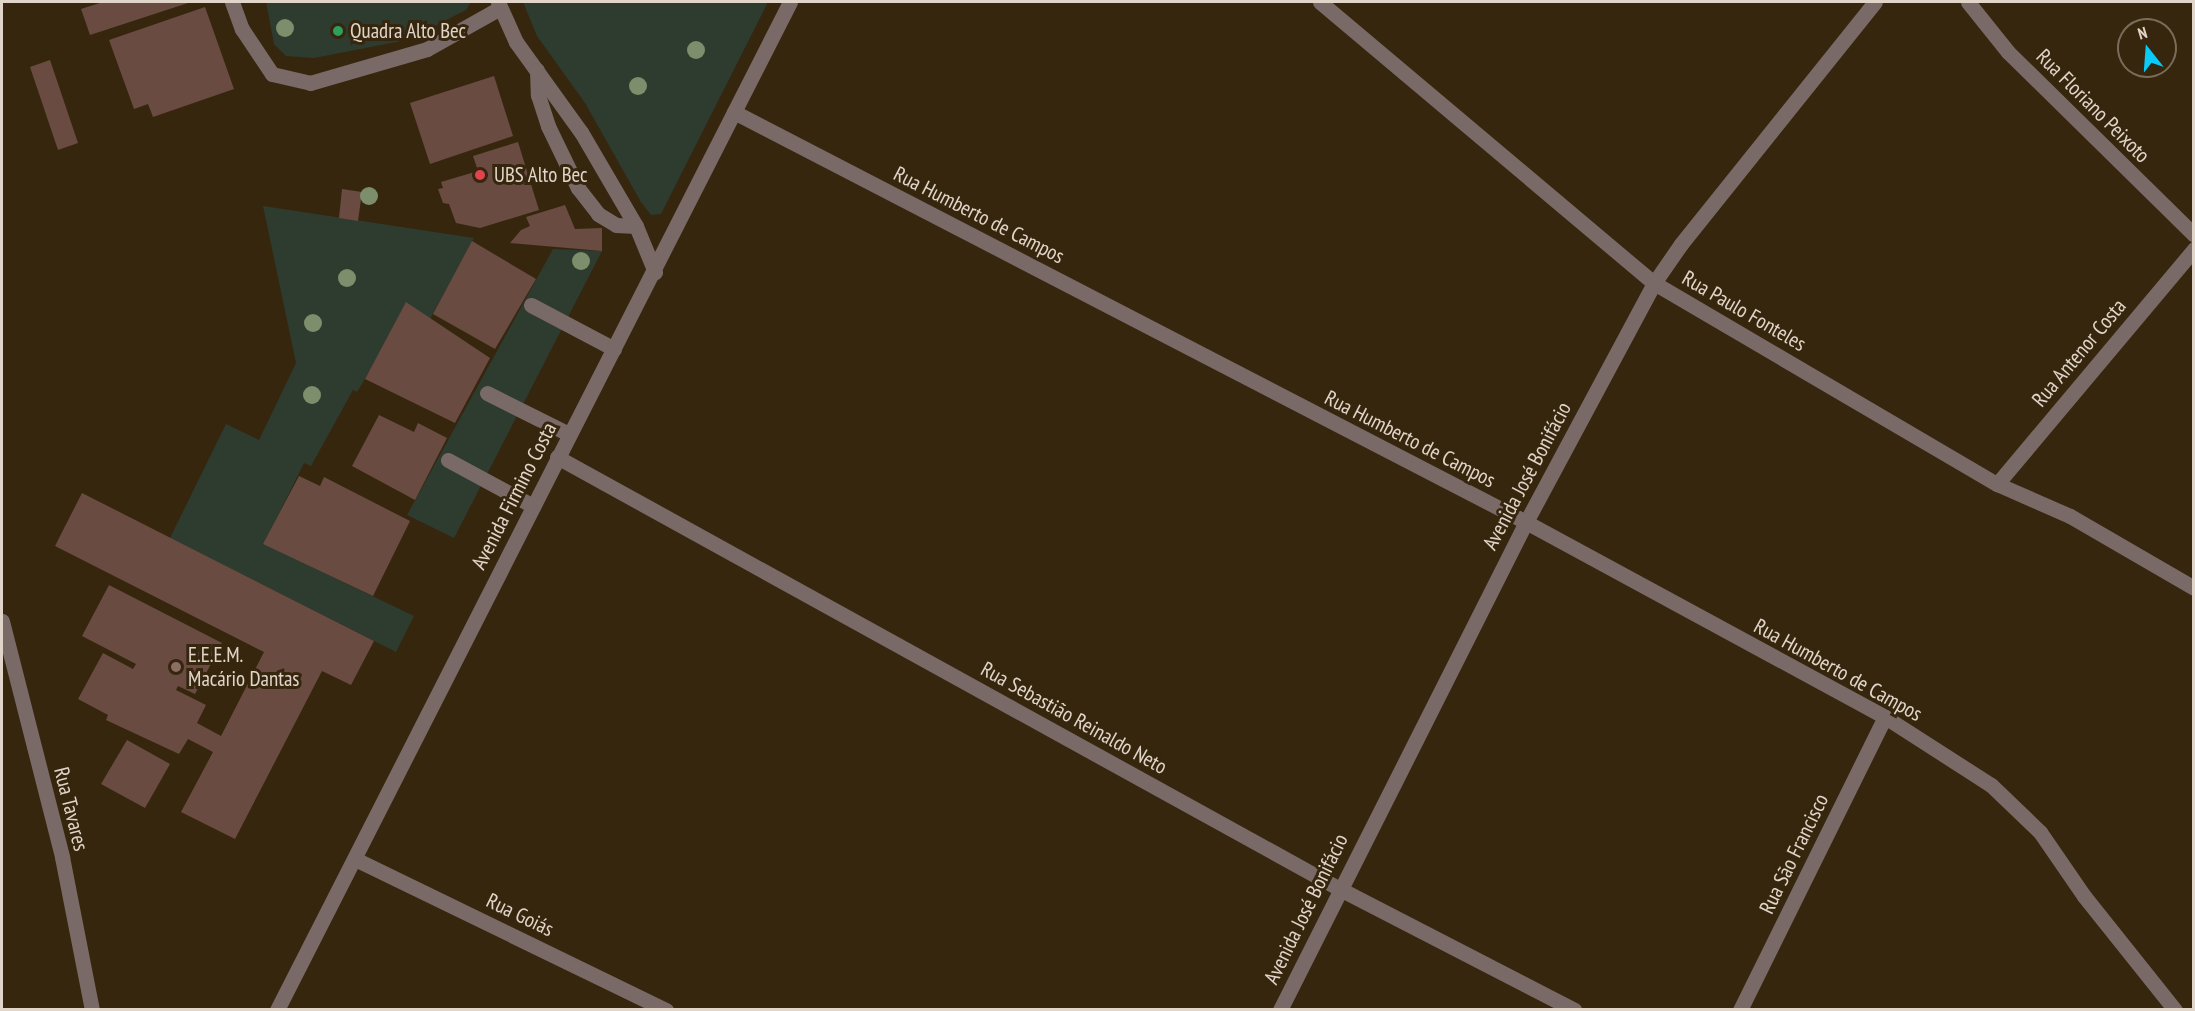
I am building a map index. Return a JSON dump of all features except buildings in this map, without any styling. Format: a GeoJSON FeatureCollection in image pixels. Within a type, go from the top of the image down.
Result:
{"type":"FeatureCollection","features":[{"type":"Feature","properties":{"kind":"street"},"geometry":{"type":"LineString","coordinates":[[232,2],[243,29],[272,74],[310,83],[427,49],[499,5],[516,42],[580,132],[636,226],[655,272]]}},
{"type":"Feature","properties":{"kind":"street","name":"Avenida Firmino Costa"},"geometry":{"type":"LineString","coordinates":[[277,1010],[532,506],[655,272],[790,2]]}},
{"type":"Feature","properties":{"kind":"street","name":"Rua Paulo Fonteles"},"geometry":{"type":"LineString","coordinates":[[1320,2],[1654,283],[1997,484],[2070,516],[2193,588]]}},
{"type":"Feature","properties":{"kind":"street","name":"Avenida José Bonifácio"},"geometry":{"type":"LineString","coordinates":[[1280,1010],[1338,888],[1526,522],[1654,283],[1681,244],[1875,2]]}},
{"type":"Feature","properties":{"kind":"street","name":"Rua Floriano Peixoto"},"geometry":{"type":"LineString","coordinates":[[1968,2],[2008,52],[2193,235]]}},
{"type":"Feature","properties":{"kind":"street"},"geometry":{"type":"LineString","coordinates":[[537,70],[538,96],[548,126],[578,188],[598,213],[616,225],[636,226]]}},
{"type":"Feature","properties":{"kind":"street","name":"Rua Humberto de Campos"},"geometry":{"type":"LineString","coordinates":[[734,112],[1526,522],[1885,717],[1991,785],[2040,832],[2091,905],[2175,1010]]}},
{"type":"Feature","properties":{"kind":"street","name":"Rua Antenor Costa"},"geometry":{"type":"LineString","coordinates":[[1997,484],[2193,249]]}},
{"type":"Feature","properties":{"kind":"street"},"geometry":{"type":"LineString","coordinates":[[531,304],[614,349]]}},
{"type":"Feature","properties":{"kind":"street"},"geometry":{"type":"LineString","coordinates":[[487,393],[569,434]]}},
{"type":"Feature","properties":{"kind":"street","name":"Rua Sebastião Reinaldo Neto"},"geometry":{"type":"LineString","coordinates":[[557,458],[1338,888],[1574,1010]]}},
{"type":"Feature","properties":{"kind":"street"},"geometry":{"type":"LineString","coordinates":[[448,460],[532,506]]}},
{"type":"Feature","properties":{"kind":"street","name":"Rua Tavares"},"geometry":{"type":"LineString","coordinates":[[2,621],[62,857],[92,1010]]}},
{"type":"Feature","properties":{"kind":"street","name":"Rua São Francisco"},"geometry":{"type":"LineString","coordinates":[[1740,1010],[1885,717]]}},
{"type":"Feature","properties":{"kind":"street","name":"Rua Goiás"},"geometry":{"type":"LineString","coordinates":[[355,859],[666,1010]]}},
{"type":"Feature","properties":{"kind":"green space"},"geometry":{"type":"Polygon","coordinates":[[[266,2],[471,2],[466,10],[407,40],[314,58],[286,56],[274,44],[266,2]]]}},
{"type":"Feature","properties":{"kind":"green space"},"geometry":{"type":"Polygon","coordinates":[[[523,2],[768,2],[661,214],[651,215],[641,202],[585,103],[537,36],[523,2]]]}},
{"type":"Feature","properties":{"kind":"green space"},"geometry":{"type":"Polygon","coordinates":[[[263,206],[474,238],[430,319],[406,303],[365,379],[357,392],[353,390],[311,466],[304,463],[264,544],[414,616],[396,652],[170,538],[226,424],[259,440],[296,363],[263,206]]]}},
{"type":"Feature","properties":{"kind":"green space"},"geometry":{"type":"Polygon","coordinates":[[[553,249],[602,251],[454,538],[407,515],[553,249]]]}},
{"type":"Feature","properties":{"kind":"place","name":"Quadra Alto Bec"},"geometry":{"type":"Point","coordinates":[338,31]}},
{"type":"Feature","properties":{"kind":"place","name":"UBS Alto Bec"},"geometry":{"type":"Point","coordinates":[480,175]}},
{"type":"Feature","properties":{"kind":"place","name":"E.E.E.M. Macário Dantas"},"geometry":{"type":"Point","coordinates":[176,667]}}]}
